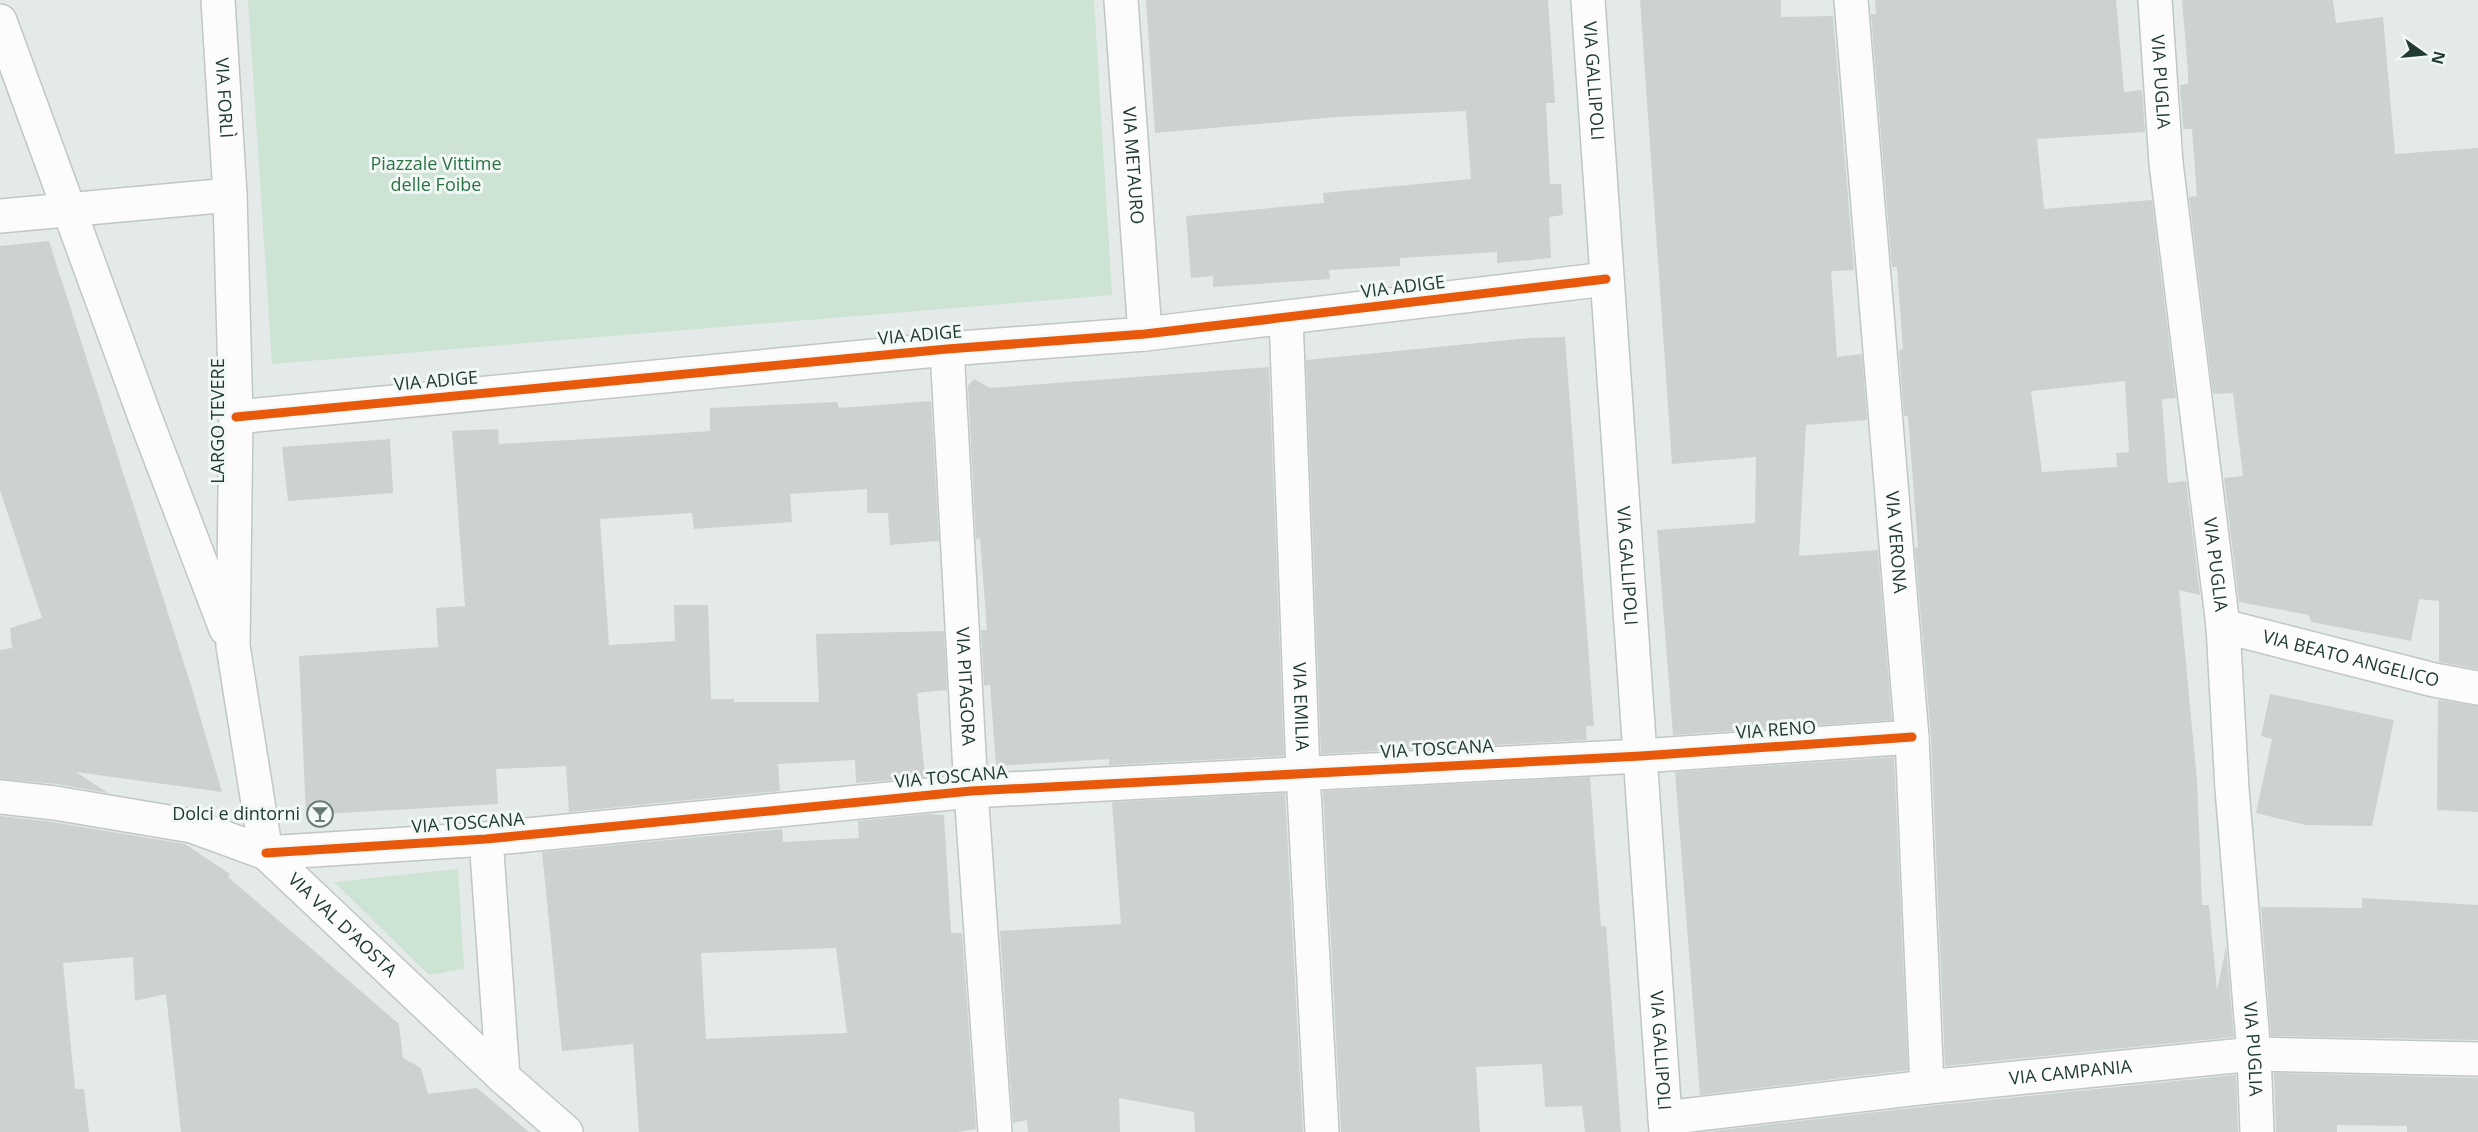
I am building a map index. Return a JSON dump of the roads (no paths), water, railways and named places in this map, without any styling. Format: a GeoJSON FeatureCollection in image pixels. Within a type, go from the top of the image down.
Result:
{"type":"FeatureCollection","features":[{"type":"Feature","properties":{"kind":"street","name":"VIA FORLÌ"},"geometry":{"type":"LineString","coordinates":[[218,0],[230,195]]}},
{"type":"Feature","properties":{"kind":"street","name":"VIA METAURO"},"geometry":{"type":"LineString","coordinates":[[1121,0],[1145,334]]}},
{"type":"Feature","properties":{"kind":"street","name":"VIA GALLIPOLI"},"geometry":{"type":"LineString","coordinates":[[1588,0],[1666,1125]]}},
{"type":"Feature","properties":{"kind":"street","name":"VIA VERONA"},"geometry":{"type":"LineString","coordinates":[[1851,0],[1912,737],[1927,1088]]}},
{"type":"Feature","properties":{"kind":"street","name":"VIA PUGLIA"},"geometry":{"type":"LineString","coordinates":[[2155,0],[2166,163],[2223,626],[2232,789],[2254,1054],[2257,1132]]}},
{"type":"Feature","properties":{"kind":"street","name":"LARGO TEVERE"},"geometry":{"type":"LineString","coordinates":[[0,21],[146,420],[233,646]]}},
{"type":"Feature","properties":{"kind":"street"},"geometry":{"type":"LineString","coordinates":[[0,216],[230,195]]}},
{"type":"Feature","properties":{"kind":"street","name":"LARGO TEVERE"},"geometry":{"type":"LineString","coordinates":[[230,195],[236,417],[233,646],[266,854]]}},
{"type":"Feature","properties":{"kind":"street","name":"VIA ADIGE"},"geometry":{"type":"LineString","coordinates":[[236,417],[947,349],[1145,334],[1606,279]]}},
{"type":"Feature","properties":{"kind":"street","name":"VIA EMILIA"},"geometry":{"type":"LineString","coordinates":[[1286,317],[1303,772],[1322,1132]]}},
{"type":"Feature","properties":{"kind":"street","name":"VIA PITAGORA"},"geometry":{"type":"LineString","coordinates":[[947,349],[971,791],[995,1132]]}},
{"type":"Feature","properties":{"kind":"street","name":"VIA BEATO ANGELICO"},"geometry":{"type":"LineString","coordinates":[[2223,626],[2434,680],[2478,688]]}},
{"type":"Feature","properties":{"kind":"street","name":"VIA RENO"},"geometry":{"type":"LineString","coordinates":[[1641,756],[1912,737]]}},
{"type":"Feature","properties":{"kind":"street","name":"VIA TOSCANA"},"geometry":{"type":"LineString","coordinates":[[266,854],[486,839],[971,791],[1641,756]]}},
{"type":"Feature","properties":{"kind":"street","name":"VIA VAL D'AOSTA"},"geometry":{"type":"LineString","coordinates":[[0,797],[55,803],[192,826],[266,854],[503,1077],[566,1132]]}},
{"type":"Feature","properties":{"kind":"street"},"geometry":{"type":"LineString","coordinates":[[486,839],[503,1077]]}},
{"type":"Feature","properties":{"kind":"street","name":"VIA CAMPANIA"},"geometry":{"type":"LineString","coordinates":[[1666,1125],[1927,1088],[2254,1054],[2478,1059]]}},
{"type":"Feature","properties":{"kind":"place","name":"Dolci e dintorni"},"geometry":{"type":"Point","coordinates":[320,814]}},
{"type":"Feature","properties":{"kind":"park label","name":"Piazzale Vittime delle Foibe"},"geometry":{"type":"Point","coordinates":[436,174]}}]}
